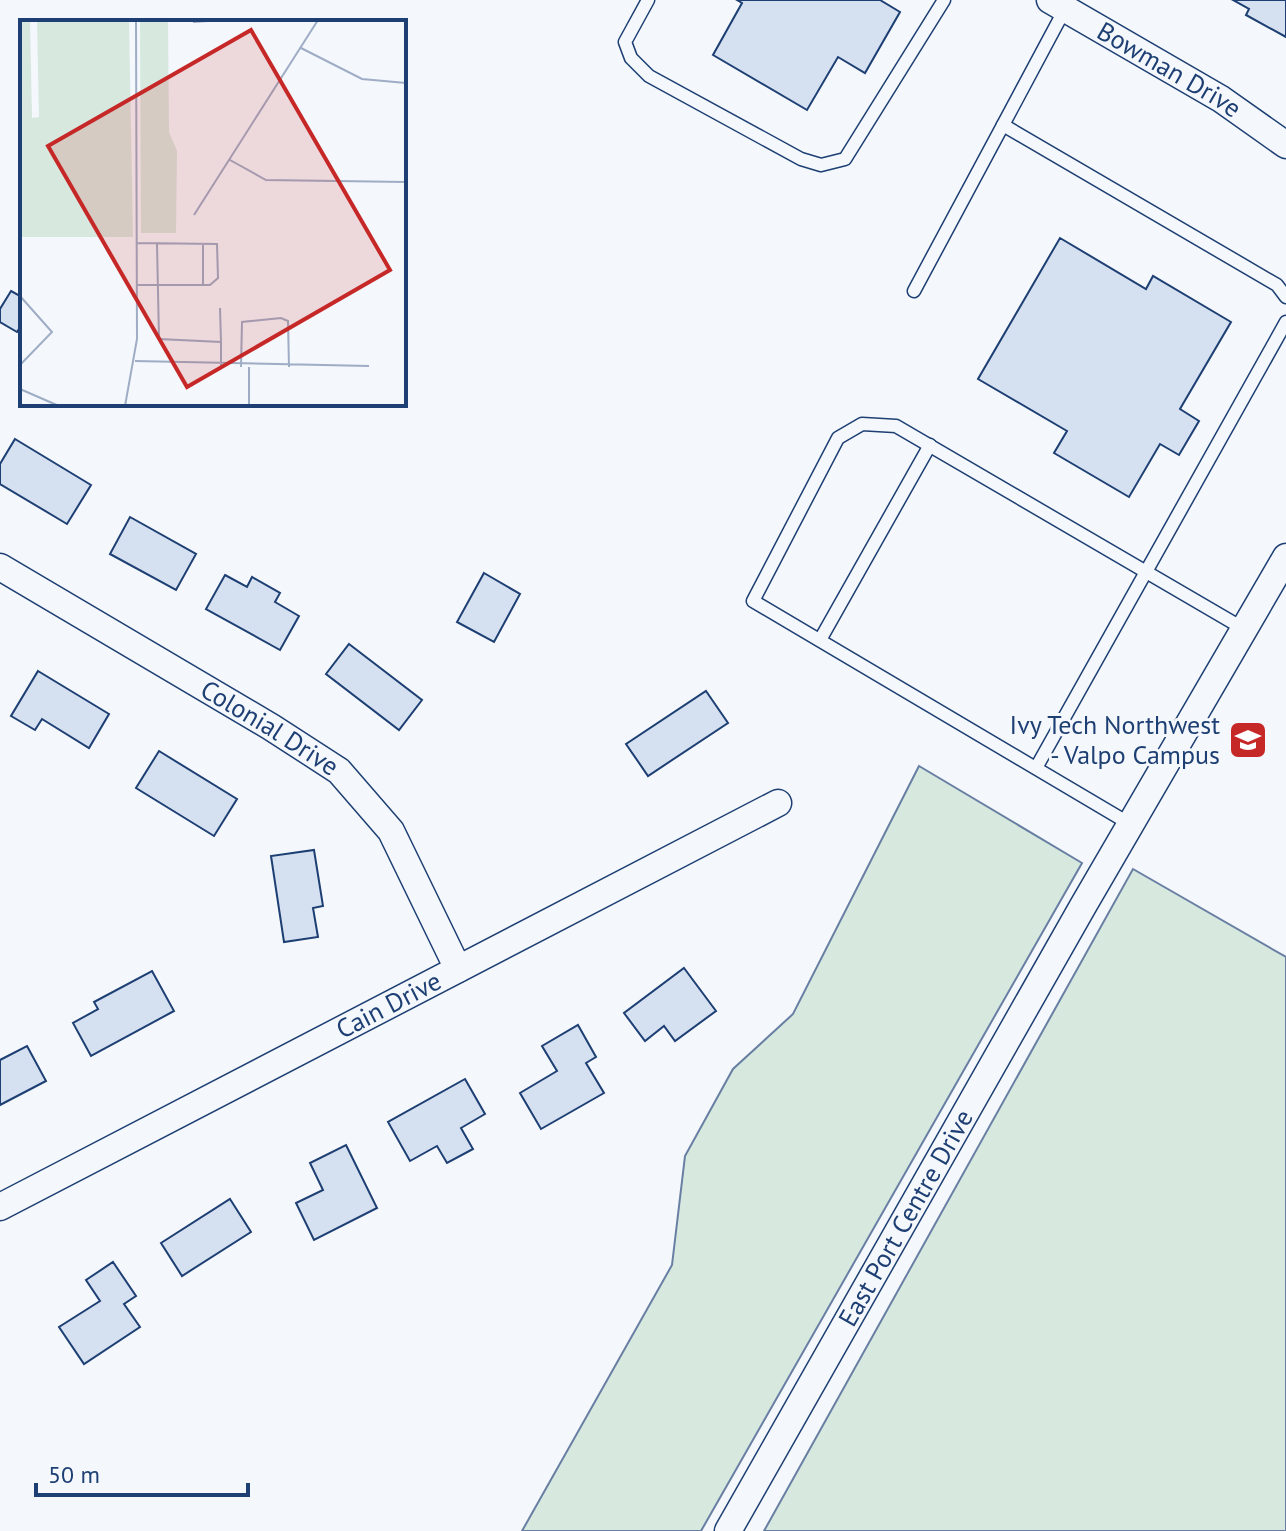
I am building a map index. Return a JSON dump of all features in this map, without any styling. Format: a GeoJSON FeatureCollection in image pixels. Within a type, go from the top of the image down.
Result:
{"type":"FeatureCollection","features":[{"type":"Feature","properties":{"kind":"street","name":"Bowman Drive"},"geometry":{"type":"LineString","coordinates":[[1058,5],[1221,99],[1286,145]]}},
{"type":"Feature","properties":{"kind":"street","name":"East Port Centre Drive"},"geometry":{"type":"LineString","coordinates":[[728,1531],[1083,906],[1286,557]]}},
{"type":"Feature","properties":{"kind":"street","name":"Colonial Drive"},"geometry":{"type":"LineString","coordinates":[[0,567],[271,727],[339,771],[391,831],[458,969]]}},
{"type":"Feature","properties":{"kind":"street","name":"Cain Drive"},"geometry":{"type":"LineString","coordinates":[[0,1207],[778,803]]}},
{"type":"Feature","properties":{"kind":"lane"},"geometry":{"type":"LineString","coordinates":[[648,0],[625,42],[631,58],[649,76],[801,159],[821,165],[845,159],[944,0]]}},
{"type":"Feature","properties":{"kind":"lane"},"geometry":{"type":"LineString","coordinates":[[914,291],[1003,125],[1058,5]]}},
{"type":"Feature","properties":{"kind":"lane"},"geometry":{"type":"LineString","coordinates":[[1003,125],[1277,285],[1286,297]]}},
{"type":"Feature","properties":{"kind":"lane"},"geometry":{"type":"LineString","coordinates":[[1036,768],[1286,322]]}},
{"type":"Feature","properties":{"kind":"lane"},"geometry":{"type":"LineString","coordinates":[[1130,824],[753,601],[838,438],[862,424],[896,426],[1244,629]]}},
{"type":"Feature","properties":{"kind":"lane"},"geometry":{"type":"LineString","coordinates":[[820,640],[930,445]]}},
{"type":"Feature","properties":{"kind":"shaded area"},"geometry":{"type":"Polygon","coordinates":[[[919,766],[1082,863],[701,1531],[522,1531],[672,1265],[685,1156],[733,1069],[793,1014],[919,766]]]}},
{"type":"Feature","properties":{"kind":"shaded area"},"geometry":{"type":"Polygon","coordinates":[[[1133,869],[1286,957],[1286,1531],[764,1531],[1133,869]]]}},
{"type":"Feature","properties":{"kind":"building"},"geometry":{"type":"Polygon","coordinates":[[[737,0],[880,0],[900,12],[865,73],[838,57],[807,110],[713,55],[742,3],[737,0]]]}},
{"type":"Feature","properties":{"kind":"building"},"geometry":{"type":"Polygon","coordinates":[[[1233,0],[1286,0],[1286,37],[1246,15],[1249,9],[1233,0]]]}},
{"type":"Feature","properties":{"kind":"building"},"geometry":{"type":"Polygon","coordinates":[[[1060,238],[1146,289],[1153,276],[1231,322],[1180,409],[1199,421],[1179,455],[1160,444],[1129,497],[1054,453],[1067,431],[978,379],[1060,238]]]}},
{"type":"Feature","properties":{"kind":"building"},"geometry":{"type":"Polygon","coordinates":[[[11,291],[20,296],[20,327],[17,332],[0,322],[0,309],[11,291]]]}},
{"type":"Feature","properties":{"kind":"building"},"geometry":{"type":"Polygon","coordinates":[[[15,439],[91,485],[67,524],[0,484],[0,464],[15,439]]]}},
{"type":"Feature","properties":{"kind":"building"},"geometry":{"type":"Polygon","coordinates":[[[130,517],[196,554],[176,590],[110,554],[130,517]]]}},
{"type":"Feature","properties":{"kind":"building"},"geometry":{"type":"Polygon","coordinates":[[[484,573],[520,594],[494,642],[457,622],[484,573]]]}},
{"type":"Feature","properties":{"kind":"building"},"geometry":{"type":"Polygon","coordinates":[[[225,575],[247,587],[252,577],[280,593],[275,602],[299,616],[280,650],[206,609],[225,575]]]}},
{"type":"Feature","properties":{"kind":"building"},"geometry":{"type":"Polygon","coordinates":[[[349,644],[422,700],[399,730],[326,674],[349,644]]]}},
{"type":"Feature","properties":{"kind":"building"},"geometry":{"type":"Polygon","coordinates":[[[38,671],[109,714],[89,748],[42,719],[35,730],[11,716],[38,671]]]}},
{"type":"Feature","properties":{"kind":"building"},"geometry":{"type":"Polygon","coordinates":[[[706,691],[728,723],[648,776],[626,744],[706,691]]]}},
{"type":"Feature","properties":{"kind":"building"},"geometry":{"type":"Polygon","coordinates":[[[159,751],[237,799],[214,836],[136,788],[159,751]]]}},
{"type":"Feature","properties":{"kind":"building"},"geometry":{"type":"Polygon","coordinates":[[[314,850],[323,906],[313,908],[318,937],[284,942],[271,856],[314,850]]]}},
{"type":"Feature","properties":{"kind":"building"},"geometry":{"type":"Polygon","coordinates":[[[684,968],[716,1011],[675,1041],[664,1026],[645,1041],[624,1013],[684,968]]]}},
{"type":"Feature","properties":{"kind":"building"},"geometry":{"type":"Polygon","coordinates":[[[152,971],[174,1011],[91,1056],[73,1023],[98,1009],[94,1002],[152,971]]]}},
{"type":"Feature","properties":{"kind":"building"},"geometry":{"type":"Polygon","coordinates":[[[578,1025],[596,1057],[586,1063],[604,1093],[541,1129],[520,1093],[557,1071],[542,1046],[578,1025]]]}},
{"type":"Feature","properties":{"kind":"building"},"geometry":{"type":"Polygon","coordinates":[[[27,1046],[46,1081],[0,1105],[0,1060],[27,1046]]]}},
{"type":"Feature","properties":{"kind":"building"},"geometry":{"type":"Polygon","coordinates":[[[465,1079],[485,1114],[461,1128],[473,1149],[447,1163],[437,1146],[410,1161],[388,1122],[465,1079]]]}},
{"type":"Feature","properties":{"kind":"building"},"geometry":{"type":"Polygon","coordinates":[[[346,1145],[377,1208],[314,1240],[296,1203],[323,1190],[310,1163],[346,1145]]]}},
{"type":"Feature","properties":{"kind":"building"},"geometry":{"type":"Polygon","coordinates":[[[230,1199],[251,1232],[182,1276],[161,1243],[230,1199]]]}},
{"type":"Feature","properties":{"kind":"building"},"geometry":{"type":"Polygon","coordinates":[[[113,1262],[136,1296],[124,1304],[140,1327],[84,1364],[59,1327],[100,1301],[86,1280],[113,1262]]]}},
{"type":"Feature","properties":{"kind":"place","name":"Ivy Tech Northwest - Valpo Campus"},"geometry":{"type":"Point","coordinates":[1248,740]}}]}
